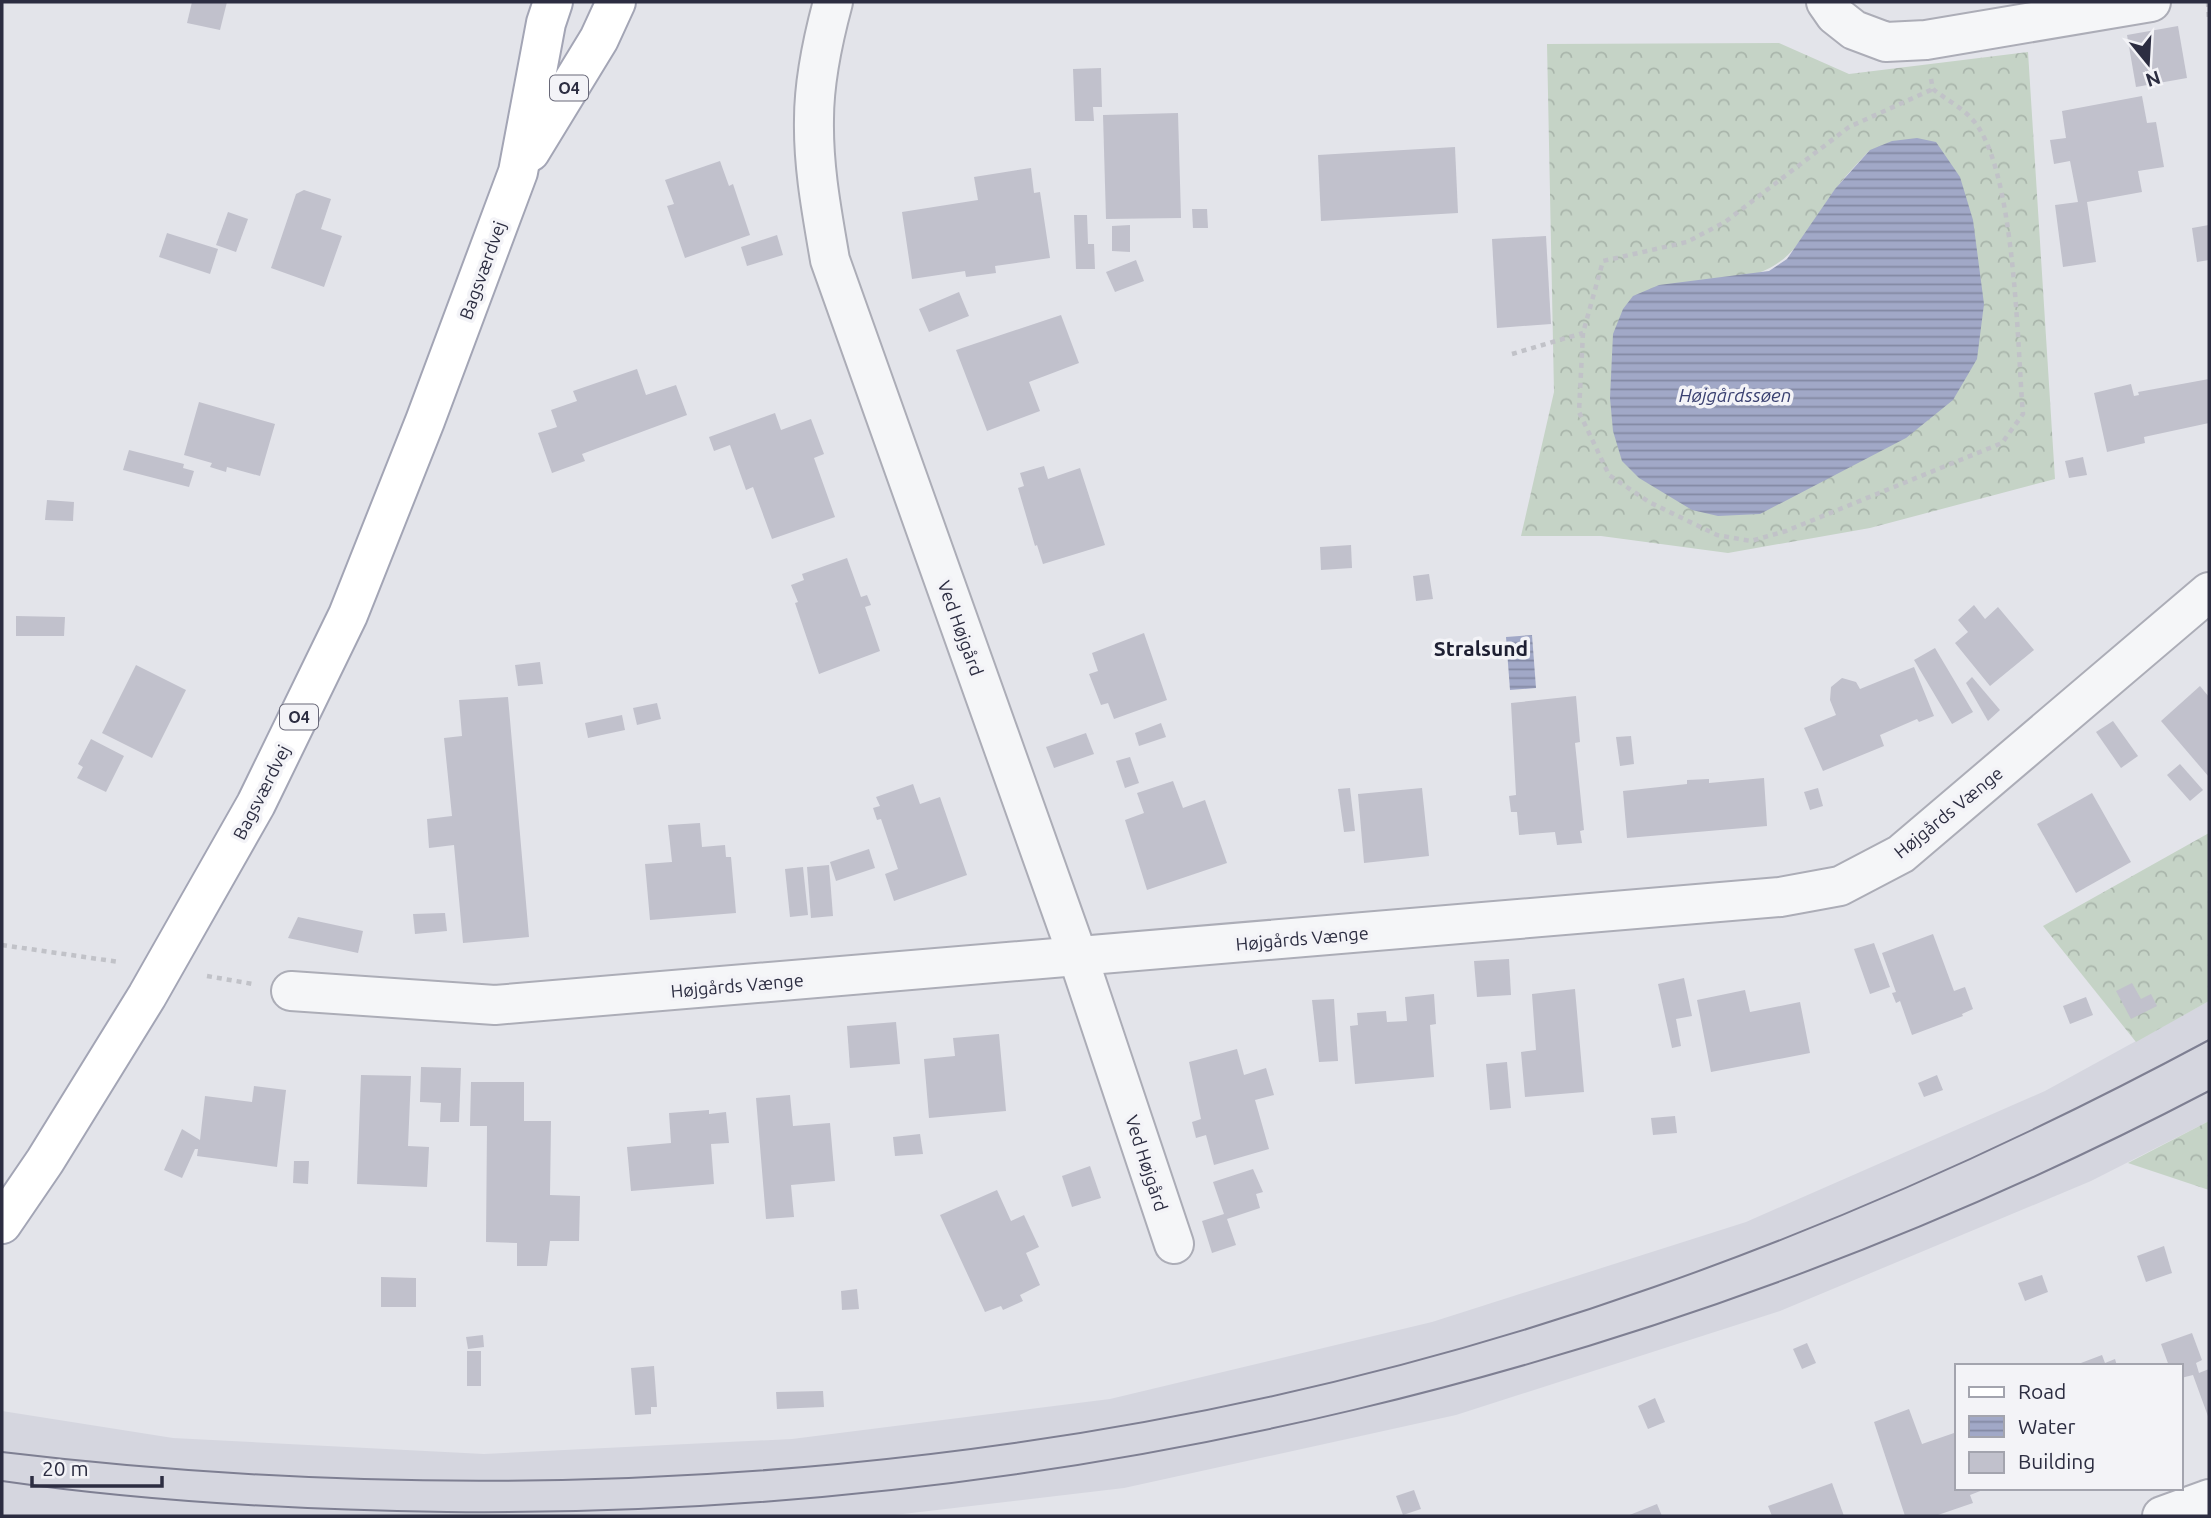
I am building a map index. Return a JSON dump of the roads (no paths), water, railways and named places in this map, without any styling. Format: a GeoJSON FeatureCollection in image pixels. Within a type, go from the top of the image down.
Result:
{"type":"FeatureCollection","features":[{"type":"Feature","properties":{"kind":"main road","name":"Bagsværdvej"},"geometry":{"type":"LineString","coordinates":[[518,172],[546,23],[553,2]]}},
{"type":"Feature","properties":{"kind":"main road","name":"Bagsværdvej"},"geometry":{"type":"LineString","coordinates":[[2,1224],[45,1161],[163,968],[256,804],[348,615],[518,172],[599,39],[616,2]]}},
{"type":"Feature","properties":{"kind":"street","name":"Ved Højgård"},"geometry":{"type":"LineString","coordinates":[[833,2],[822,46],[814,118],[818,186],[830,260],[1078,957],[1174,1244]]}},
{"type":"Feature","properties":{"kind":"street"},"geometry":{"type":"LineString","coordinates":[[1826,2],[1835,15],[1865,34],[1886,42],[1926,40],[2151,2]]}},
{"type":"Feature","properties":{"kind":"street","name":"Højgårds Vænge"},"geometry":{"type":"LineString","coordinates":[[292,991],[495,1004],[1780,897],[1840,886],[1901,854],[2209,592]]}},
{"type":"Feature","properties":{"kind":"street"},"geometry":{"type":"LineString","coordinates":[[2162,1516],[2209,1499]]}},
{"type":"Feature","properties":{"kind":"water","name":"Højgårdssøen"},"geometry":{"type":"Polygon","coordinates":[[[1917,138],[1936,142],[1960,177],[1973,220],[1984,304],[1977,359],[1953,400],[1906,438],[1760,514],[1718,516],[1692,510],[1639,478],[1622,461],[1613,431],[1610,398],[1613,334],[1623,309],[1633,296],[1659,285],[1769,271],[1787,259],[1835,189],[1870,150],[1892,141],[1917,138]]]}},
{"type":"Feature","properties":{"kind":"water"},"geometry":{"type":"Polygon","coordinates":[[[1532,635],[1536,688],[1510,690],[1506,637],[1532,635]]]}},
{"type":"Feature","properties":{"kind":"tram line"},"geometry":{"type":"LineString","coordinates":[[2,1452],[210,1471],[419,1480],[628,1478],[838,1464],[1046,1438],[1252,1401],[1455,1350],[1654,1287],[1726,1261],[1867,1205],[2005,1143],[2209,1040]]}},
{"type":"Feature","properties":{"kind":"tram line"},"geometry":{"type":"LineString","coordinates":[[2,1481],[168,1500],[335,1509],[447,1512],[676,1507],[904,1489],[1130,1456],[1354,1410],[1575,1350],[1791,1277],[2003,1191],[2209,1091]]}},
{"type":"Feature","properties":{"kind":"district","name":"Stralsund"},"geometry":{"type":"Point","coordinates":[1481,648]}}]}
